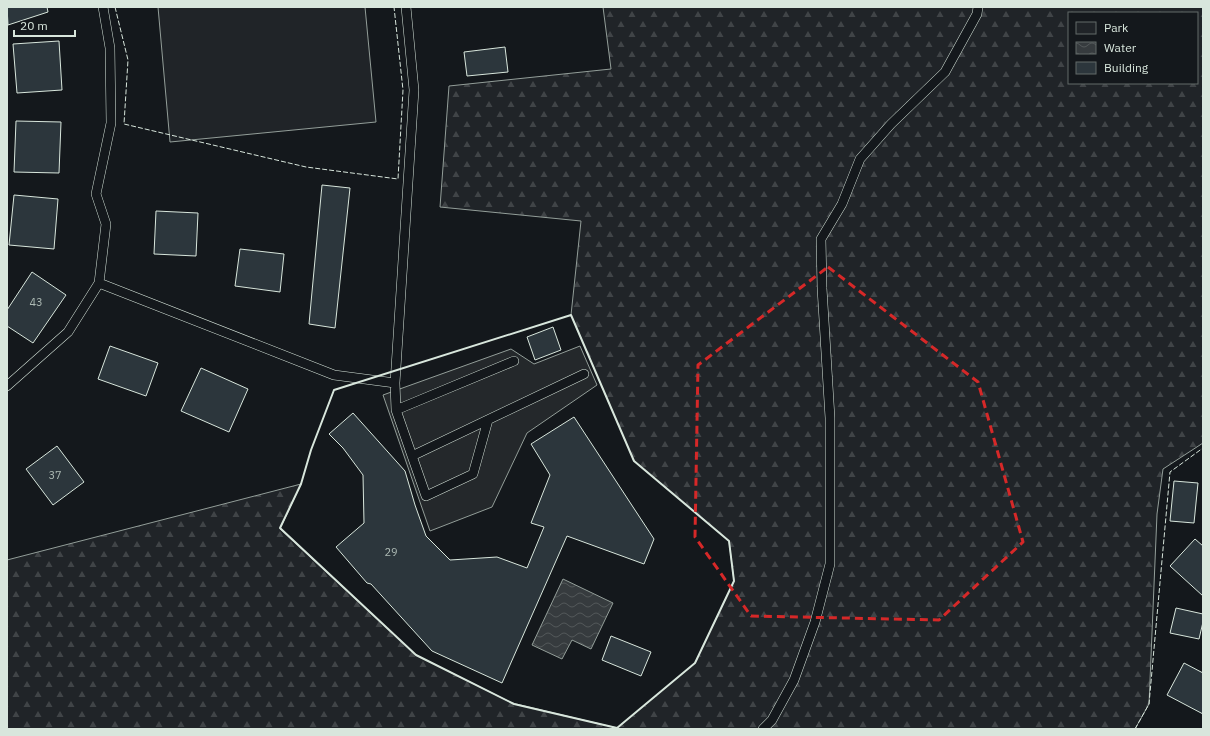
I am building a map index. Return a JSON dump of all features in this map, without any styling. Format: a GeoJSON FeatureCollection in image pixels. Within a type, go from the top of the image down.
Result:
{"type":"FeatureCollection","features":[{"type":"Feature","properties":{"kind":"lane"},"geometry":{"type":"LineString","coordinates":[[7,386],[68,332],[99,283],[106,224],[96,194],[111,123],[110,48],[103,7]]}},
{"type":"Feature","properties":{"kind":"lane"},"geometry":{"type":"LineString","coordinates":[[406,7],[414,90],[395,383],[396,410],[426,496],[473,474],[488,420]]}},
{"type":"Feature","properties":{"kind":"lane"},"geometry":{"type":"LineString","coordinates":[[763,729],[772,720],[794,680],[814,622],[830,564],[830,418],[822,288],[821,239],[842,204],[860,159],[891,124],[945,72],[977,14],[978,7]]}},
{"type":"Feature","properties":{"kind":"lane"},"geometry":{"type":"LineString","coordinates":[[99,283],[334,375],[395,383]]}},
{"type":"Feature","properties":{"kind":"lane"},"geometry":{"type":"LineString","coordinates":[[396,410],[514,360]]}},
{"type":"Feature","properties":{"kind":"lane"},"geometry":{"type":"LineString","coordinates":[[412,456],[584,374]]}},
{"type":"Feature","properties":{"kind":"highlighted area"},"geometry":{"type":"Polygon","coordinates":[[[828,267],[978,382],[1023,542],[939,620],[751,616],[695,537],[698,365],[828,267]]]}},
{"type":"Feature","properties":{"kind":"green space"},"geometry":{"type":"Polygon","coordinates":[[[158,7],[365,7],[376,122],[170,142],[158,7]]]}},
{"type":"Feature","properties":{"kind":"green space"},"geometry":{"type":"Polygon","coordinates":[[[603,7],[1203,7],[1203,443],[1163,469],[1157,514],[1149,704],[1135,729],[7,729],[7,560],[301,484],[280,529],[416,655],[512,703],[617,728],[695,663],[734,581],[729,541],[634,461],[571,315],[581,221],[440,207],[449,86],[611,69],[603,7]]]}},
{"type":"Feature","properties":{"kind":"shaded area"},"geometry":{"type":"Polygon","coordinates":[[[580,346],[597,385],[527,433],[492,507],[430,531],[383,395],[511,349],[534,364],[580,346]]]}},
{"type":"Feature","properties":{"kind":"water"},"geometry":{"type":"Polygon","coordinates":[[[563,579],[613,603],[591,649],[572,640],[562,659],[532,645],[563,579]]]}},
{"type":"Feature","properties":{"kind":"building"},"geometry":{"type":"Polygon","coordinates":[[[7,7],[47,7],[48,12],[8,25],[7,7]]]}},
{"type":"Feature","properties":{"kind":"building"},"geometry":{"type":"Polygon","coordinates":[[[59,41],[62,90],[17,93],[13,44],[59,41]]]}},
{"type":"Feature","properties":{"kind":"building"},"geometry":{"type":"Polygon","coordinates":[[[505,47],[508,72],[467,76],[464,52],[505,47]]]}},
{"type":"Feature","properties":{"kind":"building"},"geometry":{"type":"Polygon","coordinates":[[[16,121],[61,122],[59,173],[14,172],[16,121]]]}},
{"type":"Feature","properties":{"kind":"building"},"geometry":{"type":"Polygon","coordinates":[[[322,185],[350,188],[335,328],[309,324],[322,185]]]}},
{"type":"Feature","properties":{"kind":"building"},"geometry":{"type":"Polygon","coordinates":[[[14,195],[58,199],[54,249],[9,245],[14,195]]]}},
{"type":"Feature","properties":{"kind":"building"},"geometry":{"type":"Polygon","coordinates":[[[156,211],[198,213],[196,256],[154,254],[156,211]]]}},
{"type":"Feature","properties":{"kind":"building"},"geometry":{"type":"Polygon","coordinates":[[[240,249],[284,254],[280,292],[235,286],[240,249]]]}},
{"type":"Feature","properties":{"kind":"building"},"geometry":{"type":"Polygon","coordinates":[[[32,272],[66,295],[33,343],[7,326],[7,310],[32,272]]]}},
{"type":"Feature","properties":{"kind":"building"},"geometry":{"type":"Polygon","coordinates":[[[553,327],[561,350],[535,360],[527,337],[553,327]]]}},
{"type":"Feature","properties":{"kind":"building"},"geometry":{"type":"Polygon","coordinates":[[[110,346],[158,363],[146,396],[98,379],[110,346]]]}},
{"type":"Feature","properties":{"kind":"building"},"geometry":{"type":"Polygon","coordinates":[[[201,368],[248,389],[229,432],[181,411],[201,368]]]}},
{"type":"Feature","properties":{"kind":"building"},"geometry":{"type":"Polygon","coordinates":[[[353,413],[405,471],[426,536],[450,560],[497,557],[527,568],[544,527],[531,523],[550,475],[531,444],[574,417],[654,539],[644,564],[567,536],[502,683],[432,651],[371,584],[367,583],[336,547],[364,523],[363,475],[343,448],[329,434],[353,413]]]}},
{"type":"Feature","properties":{"kind":"building"},"geometry":{"type":"Polygon","coordinates":[[[57,446],[84,482],[53,505],[26,469],[57,446]]]}},
{"type":"Feature","properties":{"kind":"building"},"geometry":{"type":"Polygon","coordinates":[[[1174,481],[1198,483],[1194,523],[1170,521],[1174,481]]]}},
{"type":"Feature","properties":{"kind":"building"},"geometry":{"type":"Polygon","coordinates":[[[1195,539],[1203,546],[1203,596],[1170,566],[1195,539]]]}},
{"type":"Feature","properties":{"kind":"building"},"geometry":{"type":"Polygon","coordinates":[[[1176,608],[1203,614],[1203,622],[1199,639],[1170,633],[1176,608]]]}},
{"type":"Feature","properties":{"kind":"building"},"geometry":{"type":"Polygon","coordinates":[[[611,636],[651,652],[641,676],[602,660],[611,636]]]}},
{"type":"Feature","properties":{"kind":"building"},"geometry":{"type":"Polygon","coordinates":[[[1184,663],[1203,673],[1203,714],[1167,695],[1184,663]]]}},
{"type":"Feature","properties":{"kind":"fence"},"geometry":{"type":"LineString","coordinates":[[115,7],[128,60],[124,124],[306,167],[398,179],[403,90],[394,7]]}},
{"type":"Feature","properties":{"kind":"fence"},"geometry":{"type":"LineString","coordinates":[[1135,729],[1149,704],[1170,472],[1203,448]]}},
{"type":"Feature","properties":{"kind":"wall"},"geometry":{"type":"LineString","coordinates":[[571,315],[634,461],[729,541],[734,581],[695,663],[617,728],[514,704],[416,655],[280,528],[301,484],[311,450],[334,390],[571,315]]}}]}
